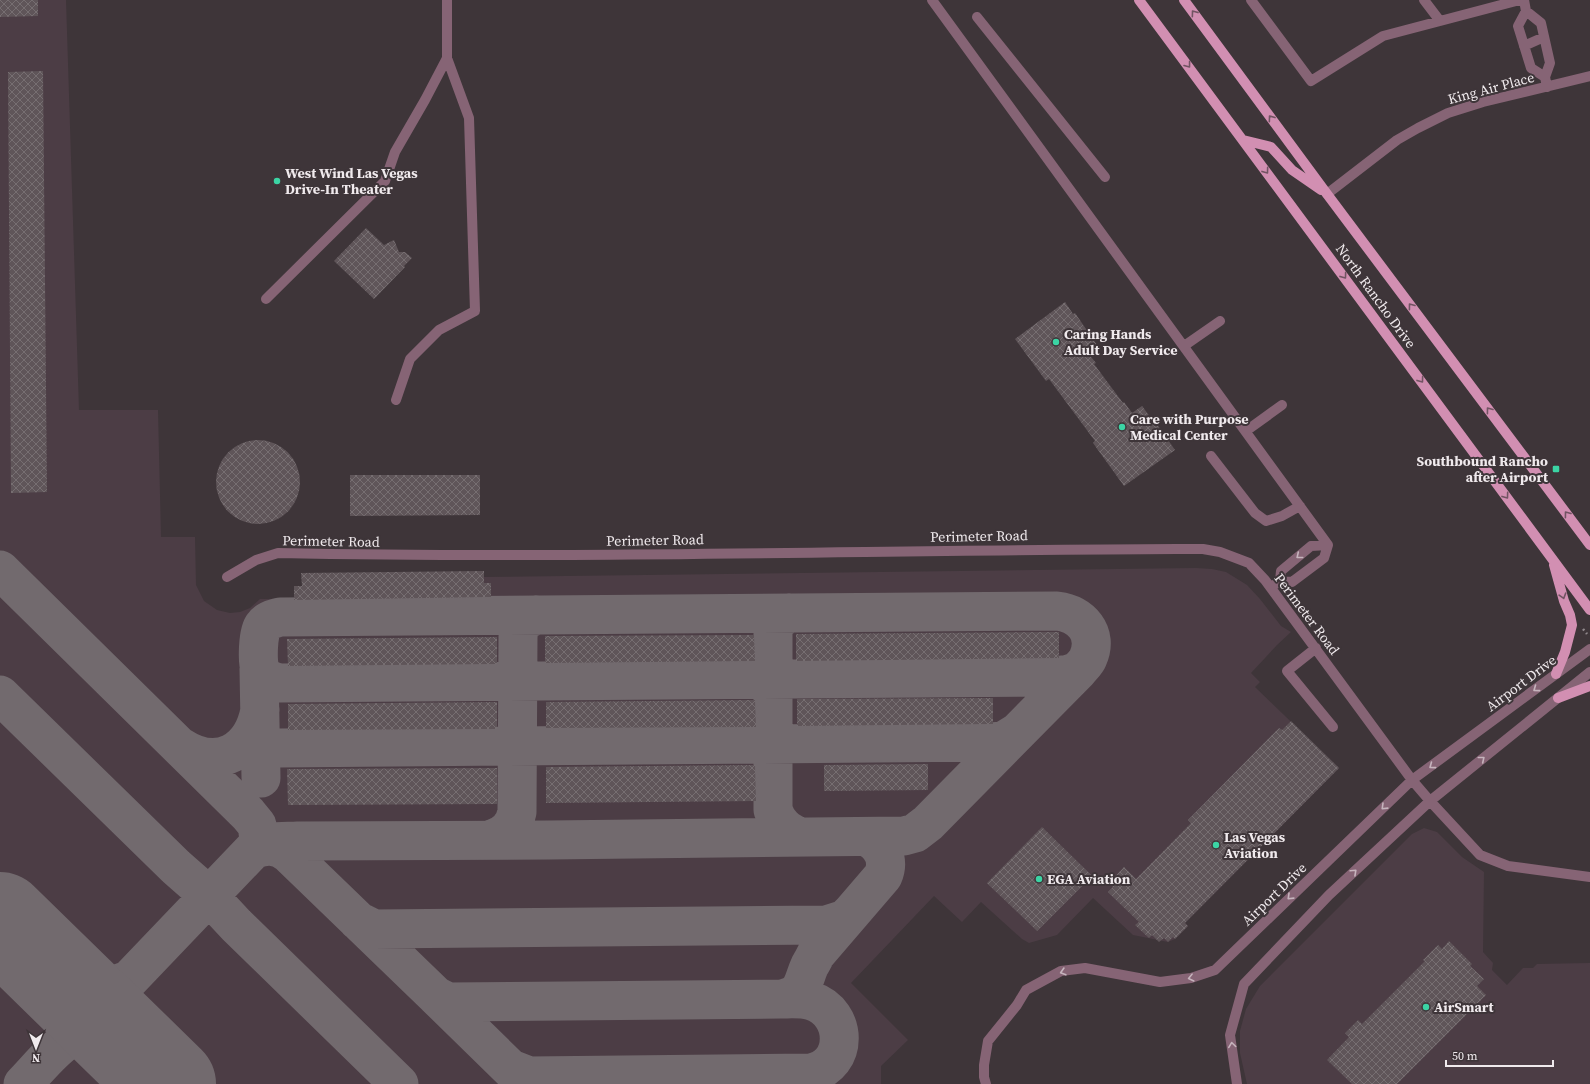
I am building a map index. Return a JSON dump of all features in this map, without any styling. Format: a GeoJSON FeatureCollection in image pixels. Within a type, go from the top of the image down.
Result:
{"type":"FeatureCollection","features":[{"type":"Feature","properties":{"kind":"main road","name":"North Rancho Drive"},"geometry":{"type":"LineString","coordinates":[[1139,0],[1590,610]]}},
{"type":"Feature","properties":{"kind":"main road","name":"North Rancho Drive"},"geometry":{"type":"LineString","coordinates":[[1184,0],[1327,194],[1590,545]]}},
{"type":"Feature","properties":{"kind":"main road"},"geometry":{"type":"LineString","coordinates":[[1243,140],[1271,147],[1292,170],[1327,194]]}},
{"type":"Feature","properties":{"kind":"main road"},"geometry":{"type":"LineString","coordinates":[[1552,559],[1572,625],[1565,652],[1556,674]]}},
{"type":"Feature","properties":{"kind":"main road"},"geometry":{"type":"LineString","coordinates":[[1558,698],[1590,686]]}},
{"type":"Feature","properties":{"kind":"street"},"geometry":{"type":"LineString","coordinates":[[396,400],[410,359],[439,330],[475,311],[469,118],[446,58],[447,0]]}},
{"type":"Feature","properties":{"kind":"street"},"geometry":{"type":"LineString","coordinates":[[932,0],[1328,545]]}},
{"type":"Feature","properties":{"kind":"street"},"geometry":{"type":"LineString","coordinates":[[1251,0],[1311,81],[1382,36],[1520,0]]}},
{"type":"Feature","properties":{"kind":"street"},"geometry":{"type":"LineString","coordinates":[[1424,0],[1440,21]]}},
{"type":"Feature","properties":{"kind":"street"},"geometry":{"type":"LineString","coordinates":[[1524,0],[1526,11],[1518,26],[1531,68],[1545,77]]}},
{"type":"Feature","properties":{"kind":"street"},"geometry":{"type":"LineString","coordinates":[[1526,11],[1541,23],[1550,63],[1545,77],[1547,87]]}},
{"type":"Feature","properties":{"kind":"street"},"geometry":{"type":"LineString","coordinates":[[977,17],[1105,177]]}},
{"type":"Feature","properties":{"kind":"street"},"geometry":{"type":"LineString","coordinates":[[1524,46],[1544,37]]}},
{"type":"Feature","properties":{"kind":"street"},"geometry":{"type":"LineString","coordinates":[[266,299],[385,181],[395,152],[425,100],[446,58]]}},
{"type":"Feature","properties":{"kind":"street","name":"King Air Place"},"geometry":{"type":"LineString","coordinates":[[1327,194],[1397,140],[1448,113],[1483,102],[1590,76]]}},
{"type":"Feature","properties":{"kind":"street"},"geometry":{"type":"LineString","coordinates":[[1184,346],[1220,320]]}},
{"type":"Feature","properties":{"kind":"street"},"geometry":{"type":"LineString","coordinates":[[1246,431],[1282,405]]}},
{"type":"Feature","properties":{"kind":"street"},"geometry":{"type":"LineString","coordinates":[[1211,456],[1255,513],[1266,521],[1282,516],[1300,506]]}},
{"type":"Feature","properties":{"kind":"street"},"geometry":{"type":"LineString","coordinates":[[1280,581],[1281,571],[1311,546],[1328,545]]}},
{"type":"Feature","properties":{"kind":"street"},"geometry":{"type":"LineString","coordinates":[[1271,587],[1280,581],[1292,582],[1324,558],[1328,545]]}},
{"type":"Feature","properties":{"kind":"street","name":"Perimeter Road"},"geometry":{"type":"LineString","coordinates":[[227,577],[256,560],[278,553],[426,556],[1006,549],[1203,549],[1220,552],[1249,563],[1271,587],[1412,780],[1480,855],[1508,866],[1590,877]]}},
{"type":"Feature","properties":{"kind":"street"},"geometry":{"type":"LineString","coordinates":[[1316,648],[1287,671],[1333,727]]}},
{"type":"Feature","properties":{"kind":"street","name":"Airport Drive"},"geometry":{"type":"LineString","coordinates":[[986,1084],[984,1077],[984,1065],[988,1041],[1026,990],[1061,971],[1085,968],[1160,982],[1191,978],[1215,970],[1412,780],[1590,648]]}},
{"type":"Feature","properties":{"kind":"street"},"geometry":{"type":"LineString","coordinates":[[1238,1084],[1230,1035],[1244,984],[1329,895],[1430,801],[1590,672]]}},
{"type":"Feature","properties":{"kind":"shaded area"},"geometry":{"type":"Polygon","coordinates":[[[0,0],[66,0],[79,410],[158,410],[161,537],[195,537],[196,585],[204,601],[217,610],[230,613],[240,612],[250,608],[260,599],[481,597],[481,577],[1212,569],[1226,572],[1247,585],[1281,626],[1291,632],[1251,673],[1260,682],[1255,687],[1339,768],[1185,923],[1188,926],[1175,939],[1168,942],[1133,935],[1093,898],[1057,935],[1029,943],[1022,939],[981,902],[962,922],[934,896],[851,983],[908,1040],[881,1066],[881,1084],[0,1084],[0,0]]]}},
{"type":"Feature","properties":{"kind":"shaded area"},"geometry":{"type":"Polygon","coordinates":[[[1424,828],[1437,832],[1462,857],[1484,872],[1483,952],[1493,963],[1492,970],[1507,985],[1523,968],[1533,968],[1537,964],[1590,963],[1590,1084],[1247,1084],[1240,1053],[1240,1031],[1246,1009],[1260,986],[1412,834],[1424,828]]]}},
{"type":"Feature","properties":{"kind":"building"},"geometry":{"type":"Polygon","coordinates":[[[0,0],[38,0],[38,16],[0,17],[0,0]]]}},
{"type":"Feature","properties":{"kind":"building"},"geometry":{"type":"Polygon","coordinates":[[[43,71],[47,492],[11,493],[8,72],[43,71]]]}},
{"type":"Feature","properties":{"kind":"building"},"geometry":{"type":"Polygon","coordinates":[[[366,228],[384,245],[394,240],[399,252],[405,252],[412,258],[374,299],[334,261],[366,228]]]}},
{"type":"Feature","properties":{"kind":"building","name":"Care with Purpose Medical Center"},"geometry":{"type":"Polygon","coordinates":[[[1065,302],[1073,314],[1075,313],[1097,345],[1087,352],[1096,363],[1094,364],[1132,413],[1142,406],[1151,418],[1152,417],[1175,450],[1124,486],[1093,443],[1095,441],[1049,379],[1046,381],[1015,339],[1065,302]]]}},
{"type":"Feature","properties":{"kind":"building"},"geometry":{"type":"Polygon","coordinates":[[[250,440],[266,440],[282,447],[293,458],[300,474],[300,490],[297,498],[288,512],[282,517],[266,524],[250,524],[234,517],[223,506],[216,490],[216,474],[223,458],[234,447],[250,440]]]}},
{"type":"Feature","properties":{"kind":"building"},"geometry":{"type":"Polygon","coordinates":[[[350,475],[480,475],[480,515],[350,516],[350,475]]]}},
{"type":"Feature","properties":{"kind":"building"},"geometry":{"type":"Polygon","coordinates":[[[484,571],[484,583],[491,583],[491,597],[294,600],[294,586],[302,586],[301,573],[484,571]]]}},
{"type":"Feature","properties":{"kind":"building"},"geometry":{"type":"Polygon","coordinates":[[[1059,632],[1059,658],[796,661],[796,634],[1059,632]]]}},
{"type":"Feature","properties":{"kind":"building"},"geometry":{"type":"Polygon","coordinates":[[[754,635],[755,661],[545,663],[545,636],[754,635]]]}},
{"type":"Feature","properties":{"kind":"building"},"geometry":{"type":"Polygon","coordinates":[[[497,637],[497,664],[288,666],[287,639],[497,637]]]}},
{"type":"Feature","properties":{"kind":"building"},"geometry":{"type":"Polygon","coordinates":[[[993,698],[993,724],[797,726],[797,699],[993,698]]]}},
{"type":"Feature","properties":{"kind":"building"},"geometry":{"type":"Polygon","coordinates":[[[755,700],[756,727],[546,728],[546,702],[755,700]]]}},
{"type":"Feature","properties":{"kind":"building"},"geometry":{"type":"Polygon","coordinates":[[[497,702],[497,729],[288,730],[288,704],[497,702]]]}},
{"type":"Feature","properties":{"kind":"building","name":"Las Vegas Aviation"},"geometry":{"type":"Polygon","coordinates":[[[1291,721],[1339,768],[1185,923],[1188,926],[1175,939],[1173,937],[1168,942],[1164,938],[1159,942],[1152,935],[1149,938],[1135,925],[1139,922],[1108,892],[1113,887],[1109,883],[1124,867],[1136,879],[1191,823],[1188,820],[1279,728],[1282,730],[1291,721]]]}},
{"type":"Feature","properties":{"kind":"building"},"geometry":{"type":"Polygon","coordinates":[[[928,764],[928,790],[824,791],[824,765],[928,764]]]}},
{"type":"Feature","properties":{"kind":"building"},"geometry":{"type":"Polygon","coordinates":[[[755,765],[756,801],[546,803],[546,767],[755,765]]]}},
{"type":"Feature","properties":{"kind":"building"},"geometry":{"type":"Polygon","coordinates":[[[497,768],[497,804],[288,805],[287,769],[497,768]]]}},
{"type":"Feature","properties":{"kind":"building","name":"EGA Aviation"},"geometry":{"type":"Polygon","coordinates":[[[1042,827],[1092,876],[1037,931],[987,883],[1042,827]]]}},
{"type":"Feature","properties":{"kind":"building","name":"AirSmart"},"geometry":{"type":"Polygon","coordinates":[[[1449,941],[1472,964],[1470,966],[1484,979],[1477,986],[1486,995],[1397,1084],[1352,1084],[1327,1060],[1349,1037],[1345,1033],[1358,1020],[1362,1024],[1425,961],[1423,960],[1438,945],[1442,949],[1449,941]]]}},
{"type":"Feature","properties":{"kind":"taxiway"},"geometry":{"type":"LineString","coordinates":[[0,570],[248,814],[257,825],[259,839]]}},
{"type":"Feature","properties":{"kind":"taxiway"},"geometry":{"type":"LineString","coordinates":[[132,1049],[119,1017],[119,1001],[124,985],[253,850],[258,847],[275,842],[298,841],[904,836],[915,833],[928,823],[1078,671],[1088,658],[1091,649],[1091,641],[1086,626],[1074,616],[1057,611],[280,617],[270,620],[266,622],[261,629],[258,647],[258,660],[263,675],[280,683],[1047,677],[1069,674],[1078,671]]}},
{"type":"Feature","properties":{"kind":"taxiway"},"geometry":{"type":"LineString","coordinates":[[789,613],[778,621],[773,632],[773,810],[777,819],[783,826],[800,837]]}},
{"type":"Feature","properties":{"kind":"taxiway"},"geometry":{"type":"LineString","coordinates":[[492,839],[509,829],[514,822],[517,812],[518,637],[519,628],[522,623],[536,615]]}},
{"type":"Feature","properties":{"kind":"taxiway"},"geometry":{"type":"LineString","coordinates":[[259,669],[261,778]]}},
{"type":"Feature","properties":{"kind":"taxiway"},"geometry":{"type":"LineString","coordinates":[[0,695],[176,867],[209,896],[236,925],[399,1084]]}},
{"type":"Feature","properties":{"kind":"taxiway"},"geometry":{"type":"LineString","coordinates":[[181,747],[195,754],[208,757],[220,757],[231,753],[241,746],[249,737],[256,725],[260,710]]}},
{"type":"Feature","properties":{"kind":"taxiway"},"geometry":{"type":"LineString","coordinates":[[261,765],[264,755],[279,748],[991,742],[1003,741],[1016,733]]}},
{"type":"Feature","properties":{"kind":"taxiway"},"geometry":{"type":"LineString","coordinates":[[259,848],[267,846],[275,847],[289,854],[436,996],[448,1002],[781,999],[789,997],[799,991],[816,954],[883,876],[886,864],[883,854],[877,844],[867,837]]}},
{"type":"Feature","properties":{"kind":"taxiway"},"geometry":{"type":"LineString","coordinates":[[358,921],[374,929],[826,925],[845,919],[852,912]]}},
{"type":"Feature","properties":{"kind":"taxiway"},"geometry":{"type":"LineString","coordinates":[[59,978],[77,984],[101,987],[110,986],[128,980]]}},
{"type":"Feature","properties":{"kind":"taxiway"},"geometry":{"type":"LineString","coordinates":[[436,996],[526,1084]]}},
{"type":"Feature","properties":{"kind":"taxiway"},"geometry":{"type":"LineString","coordinates":[[511,1069],[529,1076],[811,1073],[823,1068],[832,1060],[838,1050],[838,1027],[832,1016],[824,1007],[812,1001],[801,999],[781,999]]}},
{"type":"Feature","properties":{"kind":"taxiway"},"geometry":{"type":"LineString","coordinates":[[23,1084],[59,1046],[81,1033],[93,1031],[106,1032],[122,1040]]}},
{"type":"Feature","properties":{"kind":"runway"},"geometry":{"type":"LineString","coordinates":[[0,920],[168,1084]]}},
{"type":"Feature","properties":{"kind":"place","name":"West Wind Las Vegas Drive-In Theater"},"geometry":{"type":"Point","coordinates":[277,181]}},
{"type":"Feature","properties":{"kind":"place","name":"Caring Hands Adult Day Service"},"geometry":{"type":"Point","coordinates":[1056,342]}},
{"type":"Feature","properties":{"kind":"place","name":"Care with Purpose Medical Center"},"geometry":{"type":"Point","coordinates":[1122,427]}},
{"type":"Feature","properties":{"kind":"place","name":"Southbound Rancho after Airport"},"geometry":{"type":"Point","coordinates":[1556,469]}},
{"type":"Feature","properties":{"kind":"place","name":"Las Vegas Aviation"},"geometry":{"type":"Point","coordinates":[1216,845]}},
{"type":"Feature","properties":{"kind":"place","name":"EGA Aviation"},"geometry":{"type":"Point","coordinates":[1039,879]}},
{"type":"Feature","properties":{"kind":"place","name":"AirSmart"},"geometry":{"type":"Point","coordinates":[1426,1007]}}]}
